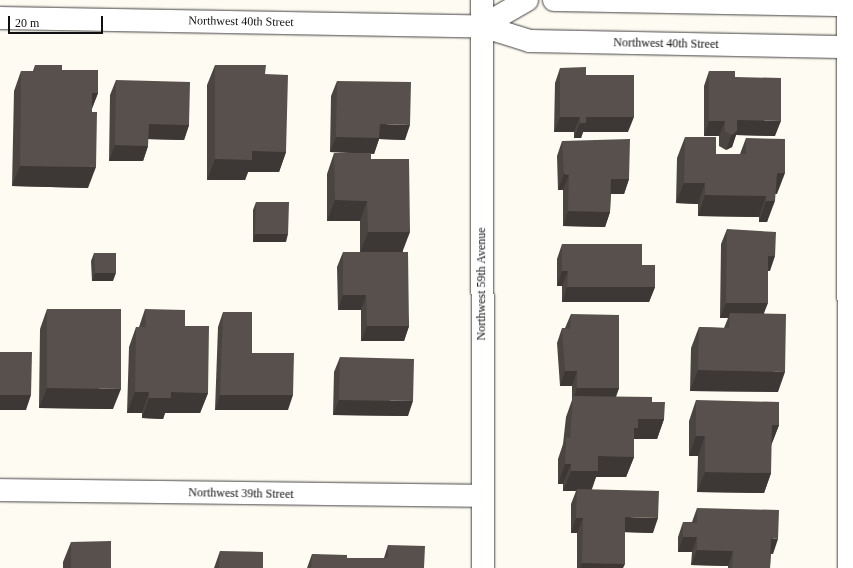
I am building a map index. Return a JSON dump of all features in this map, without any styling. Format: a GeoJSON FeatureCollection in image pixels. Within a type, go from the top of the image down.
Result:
{"type":"FeatureCollection","features":[{"type":"Feature","properties":{"kind":"street","name":"Northwest 59th Avenue"},"geometry":{"type":"LineString","coordinates":[[482,0],[483,568]]}},
{"type":"Feature","properties":{"kind":"street"},"geometry":{"type":"LineString","coordinates":[[482,26],[527,0]]}},
{"type":"Feature","properties":{"kind":"street"},"geometry":{"type":"LineString","coordinates":[[554,0],[851,5],[849,568]]}},
{"type":"Feature","properties":{"kind":"street","name":"Northwest 40th Street"},"geometry":{"type":"LineString","coordinates":[[0,18],[482,26],[530,41],[851,46]]}},
{"type":"Feature","properties":{"kind":"street","name":"Northwest 39th Street"},"geometry":{"type":"LineString","coordinates":[[0,490],[483,496]]}},
{"type":"Feature","properties":{"kind":"building"},"geometry":{"type":"Polygon","coordinates":[[[35,65],[62,65],[62,70],[98,70],[98,93],[92,93],[92,112],[97,112],[96,167],[20,166],[21,71],[35,71],[35,65]]]}},
{"type":"Feature","properties":{"kind":"building"},"geometry":{"type":"Polygon","coordinates":[[[215,65],[266,65],[265,74],[288,75],[286,152],[252,151],[252,160],[215,159],[215,65]]]}},
{"type":"Feature","properties":{"kind":"building"},"geometry":{"type":"Polygon","coordinates":[[[586,67],[586,75],[634,75],[634,117],[586,117],[586,123],[580,123],[580,117],[560,117],[560,68],[586,67]]]}},
{"type":"Feature","properties":{"kind":"building"},"geometry":{"type":"Polygon","coordinates":[[[709,71],[735,71],[735,77],[781,78],[781,121],[737,120],[737,131],[732,135],[725,131],[725,121],[709,121],[709,71]]]}},
{"type":"Feature","properties":{"kind":"building"},"geometry":{"type":"Polygon","coordinates":[[[116,80],[190,82],[189,125],[149,124],[148,146],[115,145],[116,80]]]}},
{"type":"Feature","properties":{"kind":"building"},"geometry":{"type":"Polygon","coordinates":[[[337,81],[411,82],[410,125],[380,124],[379,138],[336,137],[337,81]]]}},
{"type":"Feature","properties":{"kind":"building"},"geometry":{"type":"Polygon","coordinates":[[[685,137],[716,137],[716,154],[746,154],[746,138],[785,139],[785,173],[777,173],[775,201],[766,201],[766,196],[705,195],[705,183],[684,183],[685,137]]]}},
{"type":"Feature","properties":{"kind":"building"},"geometry":{"type":"Polygon","coordinates":[[[630,139],[629,179],[611,179],[610,212],[568,211],[569,175],[564,174],[562,141],[630,139]]]}},
{"type":"Feature","properties":{"kind":"building"},"geometry":{"type":"Polygon","coordinates":[[[334,153],[371,153],[371,159],[409,159],[410,232],[368,232],[367,201],[335,200],[334,153]]]}},
{"type":"Feature","properties":{"kind":"building"},"geometry":{"type":"Polygon","coordinates":[[[256,202],[289,202],[288,234],[255,234],[256,202]]]}},
{"type":"Feature","properties":{"kind":"building"},"geometry":{"type":"Polygon","coordinates":[[[727,229],[776,232],[775,256],[768,256],[768,303],[726,303],[727,229]]]}},
{"type":"Feature","properties":{"kind":"building"},"geometry":{"type":"Polygon","coordinates":[[[562,244],[642,244],[642,265],[655,265],[655,287],[567,287],[568,271],[562,271],[562,244]]]}},
{"type":"Feature","properties":{"kind":"building"},"geometry":{"type":"Polygon","coordinates":[[[343,252],[408,252],[409,326],[367,326],[366,295],[343,295],[343,252]]]}},
{"type":"Feature","properties":{"kind":"building"},"geometry":{"type":"Polygon","coordinates":[[[94,253],[116,253],[116,273],[95,273],[94,253]]]}},
{"type":"Feature","properties":{"kind":"building"},"geometry":{"type":"Polygon","coordinates":[[[47,309],[121,309],[121,389],[47,388],[47,309]]]}},
{"type":"Feature","properties":{"kind":"building"},"geometry":{"type":"Polygon","coordinates":[[[145,309],[185,310],[185,326],[209,326],[208,393],[171,392],[171,398],[149,398],[149,392],[135,392],[136,327],[146,327],[145,309]]]}},
{"type":"Feature","properties":{"kind":"building"},"geometry":{"type":"Polygon","coordinates":[[[223,312],[252,312],[252,353],[294,353],[293,395],[220,395],[223,312]]]}},
{"type":"Feature","properties":{"kind":"building"},"geometry":{"type":"Polygon","coordinates":[[[730,313],[786,314],[785,372],[698,370],[699,327],[729,328],[730,313]]]}},
{"type":"Feature","properties":{"kind":"building"},"geometry":{"type":"Polygon","coordinates":[[[571,314],[619,315],[619,388],[577,388],[577,371],[565,371],[562,328],[570,329],[571,314]]]}},
{"type":"Feature","properties":{"kind":"building"},"geometry":{"type":"Polygon","coordinates":[[[0,352],[32,352],[31,395],[0,395],[0,352]]]}},
{"type":"Feature","properties":{"kind":"building"},"geometry":{"type":"Polygon","coordinates":[[[340,357],[414,359],[413,401],[339,400],[340,357]]]}},
{"type":"Feature","properties":{"kind":"building"},"geometry":{"type":"Polygon","coordinates":[[[573,396],[652,397],[652,402],[665,402],[664,419],[638,419],[638,428],[634,428],[634,457],[598,456],[598,471],[571,471],[571,464],[565,464],[566,438],[570,438],[573,396]]]}},
{"type":"Feature","properties":{"kind":"building"},"geometry":{"type":"Polygon","coordinates":[[[696,400],[779,402],[779,425],[772,425],[771,473],[705,472],[705,436],[696,436],[696,400]]]}},
{"type":"Feature","properties":{"kind":"building"},"geometry":{"type":"Polygon","coordinates":[[[577,489],[659,491],[658,518],[625,517],[625,564],[582,563],[583,518],[576,518],[577,489]]]}},
{"type":"Feature","properties":{"kind":"building"},"geometry":{"type":"Polygon","coordinates":[[[697,508],[779,510],[778,539],[771,538],[770,568],[732,568],[733,551],[697,550],[697,537],[683,537],[683,522],[697,523],[697,508]]]}},
{"type":"Feature","properties":{"kind":"building"},"geometry":{"type":"Polygon","coordinates":[[[111,541],[111,568],[71,568],[71,542],[111,541]]]}},
{"type":"Feature","properties":{"kind":"building"},"geometry":{"type":"Polygon","coordinates":[[[388,545],[425,546],[424,568],[311,568],[312,554],[347,555],[347,558],[388,558],[388,545]]]}},
{"type":"Feature","properties":{"kind":"building"},"geometry":{"type":"Polygon","coordinates":[[[220,551],[263,552],[263,568],[219,568],[220,551]]]}}]}
